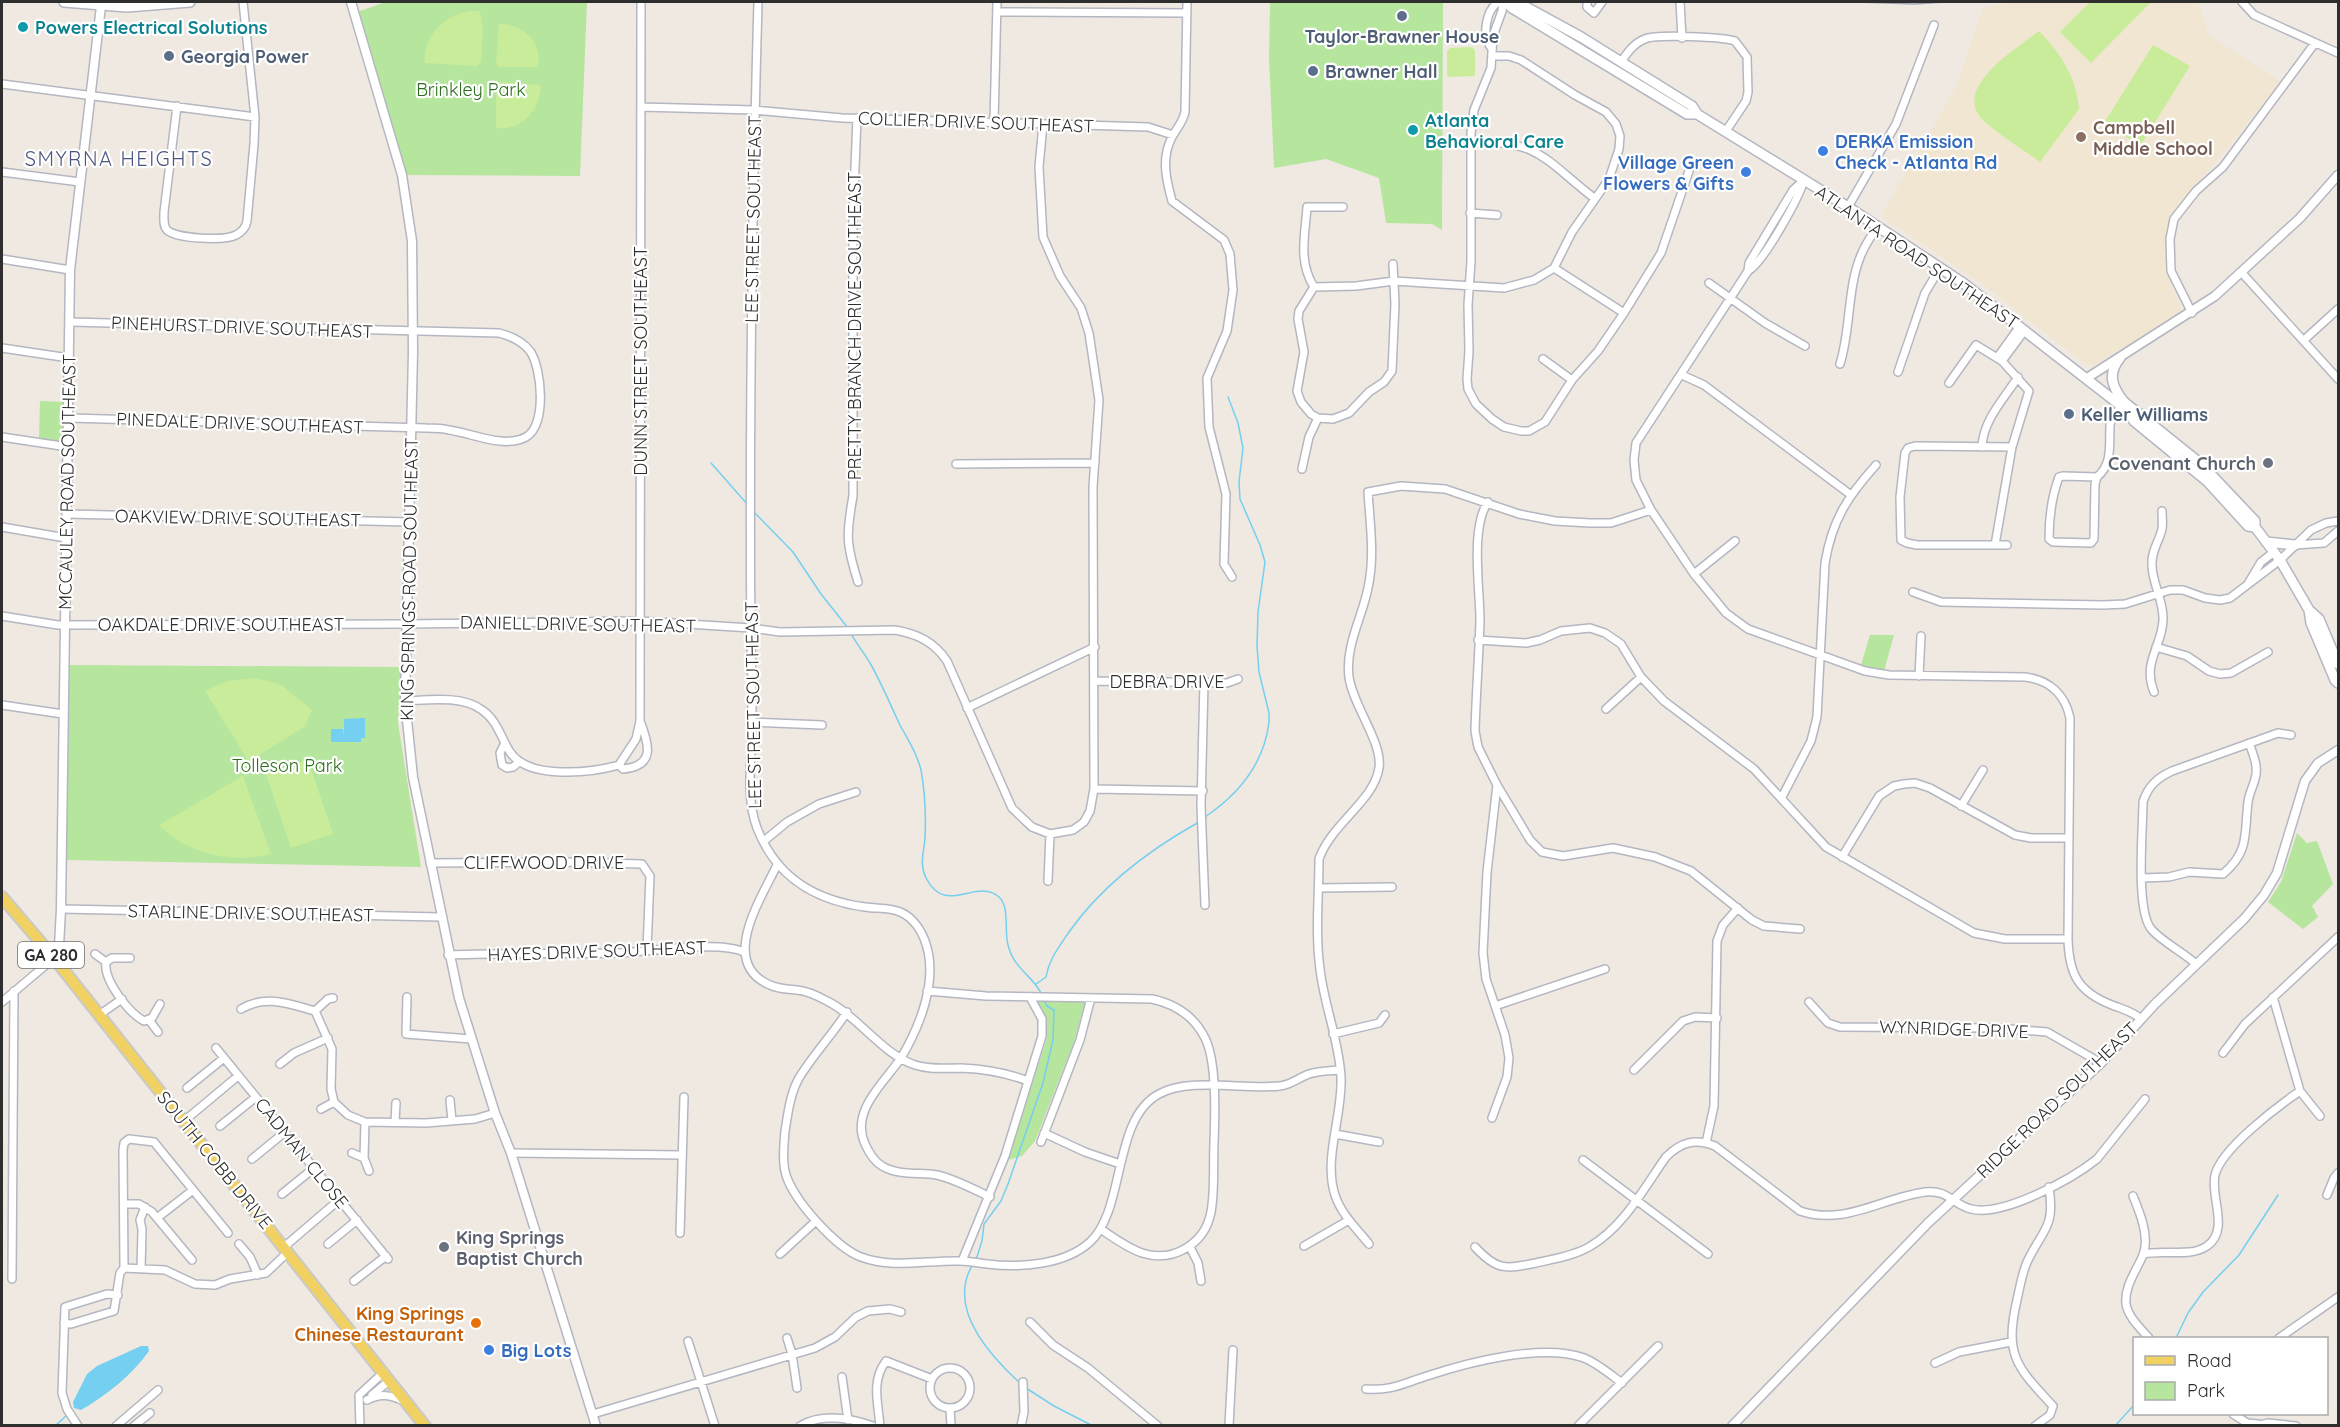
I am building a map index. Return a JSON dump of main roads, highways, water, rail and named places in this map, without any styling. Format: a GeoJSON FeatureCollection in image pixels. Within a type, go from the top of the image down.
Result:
{"type":"FeatureCollection","features":[{"type":"Feature","properties":{"kind":"main road"},"geometry":{"type":"LineString","coordinates":[[64,2],[141,7],[190,2]]}},
{"type":"Feature","properties":{"kind":"main road","name":"ATLANTA ROAD SOUTHEAST"},"geometry":{"type":"LineString","coordinates":[[1502,2],[1687,114],[1697,114]]}},
{"type":"Feature","properties":{"kind":"main road","name":"ATLANTA ROAD SOUTHEAST"},"geometry":{"type":"LineString","coordinates":[[1517,2],[1692,106],[1697,114],[1848,207],[1980,295],[2125,409],[2134,421],[2207,482],[2248,526],[2255,527]]}},
{"type":"Feature","properties":{"kind":"main road"},"geometry":{"type":"LineString","coordinates":[[2120,358],[2113,366],[2112,382],[2124,402],[2140,414]]}},
{"type":"Feature","properties":{"kind":"main road","name":"ATLANTA ROAD SOUTHEAST"},"geometry":{"type":"LineString","coordinates":[[2125,409],[2140,414],[2221,483],[2255,521],[2255,527],[2277,556],[2309,610],[2319,619],[2338,664]]}},
{"type":"Feature","properties":{"kind":"main road"},"geometry":{"type":"LineString","coordinates":[[2266,542],[2295,545]]}},
{"type":"Feature","properties":{"kind":"main road","name":"ATLANTA ROAD SOUTHEAST"},"geometry":{"type":"LineString","coordinates":[[2309,610],[2311,622],[2338,683]]}},
{"type":"Feature","properties":{"kind":"main road","name":"SOUTH COBB DRIVE"},"geometry":{"type":"LineString","coordinates":[[2,897],[54,958],[425,1425]]}},
{"type":"Feature","properties":{"kind":"water"},"geometry":{"type":"Polygon","coordinates":[[[365,718],[365,738],[361,738],[361,742],[331,742],[331,729],[343,729],[344,735],[344,719],[365,718]]]}},
{"type":"Feature","properties":{"kind":"water"},"geometry":{"type":"Polygon","coordinates":[[[141,1346],[148,1346],[149,1351],[127,1376],[81,1410],[74,1408],[73,1402],[87,1374],[97,1366],[141,1346]]]}},
{"type":"Feature","properties":{"kind":"waterway"},"geometry":{"type":"LineString","coordinates":[[1205,817],[1229,798],[1248,777],[1262,751],[1269,722],[1259,672],[1257,646],[1258,612],[1265,562],[1240,499],[1239,482],[1243,448],[1238,423],[1228,397]]}},
{"type":"Feature","properties":{"kind":"waterway"},"geometry":{"type":"LineString","coordinates":[[711,463],[748,505]]}},
{"type":"Feature","properties":{"kind":"waterway"},"geometry":{"type":"LineString","coordinates":[[753,511],[793,552],[821,594],[848,628]]}},
{"type":"Feature","properties":{"kind":"waterway"},"geometry":{"type":"LineString","coordinates":[[850,632],[874,670],[919,764],[925,804],[922,863],[926,878],[934,889],[943,895],[952,896],[981,891],[990,892],[999,897],[1004,907],[1008,945],[1014,960],[1041,993]]}},
{"type":"Feature","properties":{"kind":"waterway"},"geometry":{"type":"LineString","coordinates":[[1036,984],[1046,977],[1049,964],[1069,932],[1111,884],[1162,844],[1199,822]]}},
{"type":"Feature","properties":{"kind":"waterway"},"geometry":{"type":"LineString","coordinates":[[976,1260],[984,1224],[1001,1201],[1043,1083],[1053,1040],[1054,1010],[1047,1006],[1044,1000]]}},
{"type":"Feature","properties":{"kind":"waterway"},"geometry":{"type":"LineString","coordinates":[[2176,1337],[2188,1313],[2203,1292],[2239,1255],[2278,1195]]}},
{"type":"Feature","properties":{"kind":"waterway"},"geometry":{"type":"LineString","coordinates":[[973,1264],[966,1281],[965,1297],[968,1314],[984,1345],[1020,1383]]}},
{"type":"Feature","properties":{"kind":"waterway"},"geometry":{"type":"LineString","coordinates":[[1026,1388],[1054,1406],[1093,1426]]}},
{"type":"Feature","properties":{"kind":"waterway"},"geometry":{"type":"LineString","coordinates":[[2115,1426],[2133,1406]]}},
{"type":"Feature","properties":{"kind":"waterway"},"geometry":{"type":"LineString","coordinates":[[55,1426],[67,1415]]}},
{"type":"Feature","properties":{"kind":"railway"},"geometry":{"type":"LineString","coordinates":[[1858,2],[1915,4],[1944,2]]}},
{"type":"Feature","properties":{"kind":"place","name":"Taylor-Brawner House"},"geometry":{"type":"Point","coordinates":[1402,16]}},
{"type":"Feature","properties":{"kind":"place","name":"Powers Electrical Solutions"},"geometry":{"type":"Point","coordinates":[23,27]}},
{"type":"Feature","properties":{"kind":"place","name":"Georgia Power"},"geometry":{"type":"Point","coordinates":[169,56]}},
{"type":"Feature","properties":{"kind":"place","name":"Brawner Hall"},"geometry":{"type":"Point","coordinates":[1313,71]}},
{"type":"Feature","properties":{"kind":"place","name":"Atlanta Behavioral Care"},"geometry":{"type":"Point","coordinates":[1413,130]}},
{"type":"Feature","properties":{"kind":"place","name":"Campbell Middle School"},"geometry":{"type":"Point","coordinates":[2081,137]}},
{"type":"Feature","properties":{"kind":"place","name":"DERKA Emission Check - Atlanta Rd"},"geometry":{"type":"Point","coordinates":[1823,151]}},
{"type":"Feature","properties":{"kind":"place","name":"Village Green Flowers & Gifts"},"geometry":{"type":"Point","coordinates":[1746,172]}},
{"type":"Feature","properties":{"kind":"place","name":"Keller Williams"},"geometry":{"type":"Point","coordinates":[2069,414]}},
{"type":"Feature","properties":{"kind":"place","name":"Covenant Church"},"geometry":{"type":"Point","coordinates":[2268,463]}},
{"type":"Feature","properties":{"kind":"place","name":"King Springs Baptist Church"},"geometry":{"type":"Point","coordinates":[444,1247]}},
{"type":"Feature","properties":{"kind":"place","name":"King Springs Chinese Restaurant"},"geometry":{"type":"Point","coordinates":[476,1323]}},
{"type":"Feature","properties":{"kind":"place","name":"Big Lots"},"geometry":{"type":"Point","coordinates":[489,1350]}},
{"type":"Feature","properties":{"kind":"district","name":"SMYRNA HEIGHTS"},"geometry":{"type":"Point","coordinates":[119,158]}},
{"type":"Feature","properties":{"kind":"park label","name":"Brinkley Park"},"geometry":{"type":"Point","coordinates":[471,89]}},
{"type":"Feature","properties":{"kind":"park label","name":"Tolleson Park"},"geometry":{"type":"Point","coordinates":[287,765]}}]}
